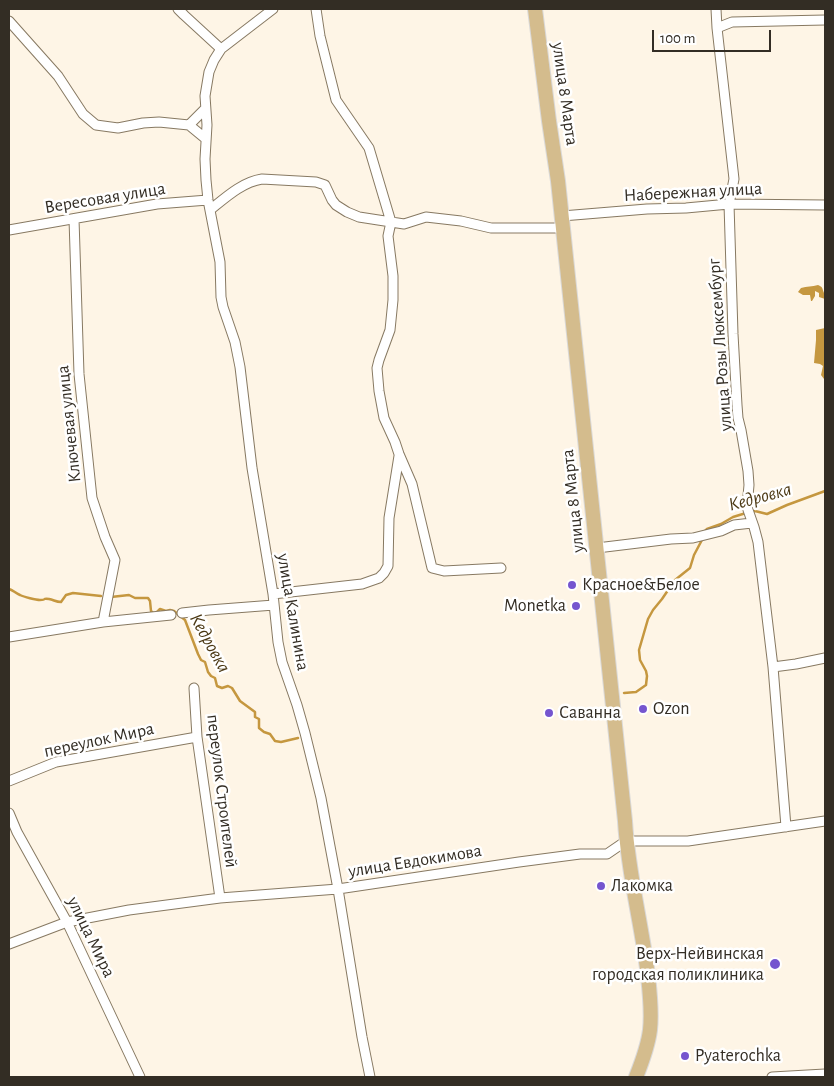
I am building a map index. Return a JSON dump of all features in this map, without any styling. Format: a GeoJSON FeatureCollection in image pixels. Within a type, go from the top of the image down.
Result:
{"type":"FeatureCollection","features":[{"type":"Feature","properties":{"kind":"main road","name":"улица 8 Марта"},"geometry":{"type":"LineString","coordinates":[[536,9],[562,222],[626,841],[646,954],[650,991],[650,1031],[637,1077]]}},
{"type":"Feature","properties":{"kind":"street"},"geometry":{"type":"LineString","coordinates":[[178,9],[221,48],[273,9]]}},
{"type":"Feature","properties":{"kind":"street"},"geometry":{"type":"LineString","coordinates":[[316,9],[320,36],[336,100],[369,148],[391,222],[388,236],[393,276],[392,317],[390,330],[377,368],[382,412],[412,484],[432,568],[444,571],[501,568]]}},
{"type":"Feature","properties":{"kind":"street","name":"улица Розы Люксембург"},"geometry":{"type":"LineString","coordinates":[[716,9],[734,179],[729,204],[738,418],[742,430],[748,471],[749,485],[746,503],[758,542],[773,667],[786,827]]}},
{"type":"Feature","properties":{"kind":"street"},"geometry":{"type":"LineString","coordinates":[[717,28],[732,22],[825,20]]}},
{"type":"Feature","properties":{"kind":"street"},"geometry":{"type":"LineString","coordinates":[[9,21],[58,76],[83,114],[96,125],[118,128],[159,122],[189,125],[206,139]]}},
{"type":"Feature","properties":{"kind":"street","name":"улица Калинина"},"geometry":{"type":"LineString","coordinates":[[221,48],[209,72],[205,96],[207,125],[205,159],[208,200],[220,262],[221,297],[239,360],[252,468],[273,594],[278,642],[287,678],[300,715],[321,798],[370,1077]]}},
{"type":"Feature","properties":{"kind":"street"},"geometry":{"type":"LineString","coordinates":[[189,125],[205,109]]}},
{"type":"Feature","properties":{"kind":"street"},"geometry":{"type":"LineString","coordinates":[[210,210],[230,194],[250,182],[262,179],[298,180],[324,185],[336,204],[347,212],[359,217],[404,224],[426,217],[461,221],[491,228],[562,222]]}},
{"type":"Feature","properties":{"kind":"street","name":"Вересовая улица"},"geometry":{"type":"LineString","coordinates":[[9,230],[157,204],[208,200]]}},
{"type":"Feature","properties":{"kind":"street","name":"Набережная улица"},"geometry":{"type":"LineString","coordinates":[[562,222],[647,209],[729,204],[825,205]]}},
{"type":"Feature","properties":{"kind":"street","name":"Ключевая улица"},"geometry":{"type":"LineString","coordinates":[[74,219],[79,374],[92,498],[115,560],[103,622]]}},
{"type":"Feature","properties":{"kind":"street"},"geometry":{"type":"LineString","coordinates":[[273,594],[362,584],[379,578],[384,574],[388,566],[389,518],[399,454]]}},
{"type":"Feature","properties":{"kind":"street"},"geometry":{"type":"LineString","coordinates":[[596,548],[693,538],[721,531],[750,517]]}},
{"type":"Feature","properties":{"kind":"street"},"geometry":{"type":"LineString","coordinates":[[182,613],[274,605]]}},
{"type":"Feature","properties":{"kind":"street"},"geometry":{"type":"LineString","coordinates":[[9,637],[103,622],[171,615]]}},
{"type":"Feature","properties":{"kind":"street"},"geometry":{"type":"LineString","coordinates":[[773,667],[825,658]]}},
{"type":"Feature","properties":{"kind":"street","name":"переулок Строителей"},"geometry":{"type":"LineString","coordinates":[[194,688],[197,737],[220,898]]}},
{"type":"Feature","properties":{"kind":"street","name":"переулок Мира"},"geometry":{"type":"LineString","coordinates":[[9,781],[56,762],[197,737]]}},
{"type":"Feature","properties":{"kind":"street","name":"улица Мира"},"geometry":{"type":"LineString","coordinates":[[9,813],[17,832],[67,922],[140,1077]]}},
{"type":"Feature","properties":{"kind":"street"},"geometry":{"type":"LineString","coordinates":[[626,841],[688,841],[825,821]]}},
{"type":"Feature","properties":{"kind":"street","name":"улица Евдокимова"},"geometry":{"type":"LineString","coordinates":[[9,944],[67,922],[129,910],[220,898],[338,889],[580,854],[607,854],[626,841]]}},
{"type":"Feature","properties":{"kind":"street"},"geometry":{"type":"LineString","coordinates":[[772,1077],[825,1074]]}},
{"type":"Feature","properties":{"kind":"shaded area"},"geometry":{"type":"Polygon","coordinates":[[[818,285],[822,287],[825,293],[825,299],[819,297],[819,293],[815,291],[815,296],[811,301],[810,295],[803,295],[798,292],[801,288],[818,285]]]}},
{"type":"Feature","properties":{"kind":"shaded area"},"geometry":{"type":"Polygon","coordinates":[[[825,328],[825,382],[821,375],[823,366],[814,363],[816,330],[825,328]]]}},
{"type":"Feature","properties":{"kind":"waterway","name":"Кедровка"},"geometry":{"type":"LineString","coordinates":[[752,512],[767,514],[825,491]]}},
{"type":"Feature","properties":{"kind":"waterway","name":"Кедровка"},"geometry":{"type":"LineString","coordinates":[[704,532],[733,517],[746,513]]}},
{"type":"Feature","properties":{"kind":"waterway","name":"Кедровка"},"geometry":{"type":"LineString","coordinates":[[624,693],[636,692],[646,685],[647,676],[640,660],[639,650],[648,619],[675,580],[690,568],[703,538]]}},
{"type":"Feature","properties":{"kind":"waterway","name":"Кедровка"},"geometry":{"type":"LineString","coordinates":[[9,589],[30,598],[49,599],[59,602],[66,595],[73,593],[101,596]]}},
{"type":"Feature","properties":{"kind":"waterway","name":"Кедровка"},"geometry":{"type":"LineString","coordinates":[[111,597],[129,595],[135,598],[148,598],[153,613],[155,614],[160,609],[174,611],[185,620],[198,654],[201,660],[205,662],[208,672],[215,678],[217,686],[232,688],[240,701],[255,712],[255,717],[259,719],[259,728],[270,734],[275,741],[281,742],[298,738]]}},
{"type":"Feature","properties":{"kind":"place","name":"Красное&Белое"},"geometry":{"type":"Point","coordinates":[572,585]}},
{"type":"Feature","properties":{"kind":"place","name":"Monetka"},"geometry":{"type":"Point","coordinates":[576,606]}},
{"type":"Feature","properties":{"kind":"place","name":"Ozon"},"geometry":{"type":"Point","coordinates":[643,709]}},
{"type":"Feature","properties":{"kind":"place","name":"Саванна"},"geometry":{"type":"Point","coordinates":[549,713]}},
{"type":"Feature","properties":{"kind":"place","name":"Лакомка"},"geometry":{"type":"Point","coordinates":[601,886]}},
{"type":"Feature","properties":{"kind":"place","name":"Верх-Нейвинская городская поликлиника"},"geometry":{"type":"Point","coordinates":[775,964]}},
{"type":"Feature","properties":{"kind":"place","name":"Pyaterochka"},"geometry":{"type":"Point","coordinates":[685,1056]}}]}
